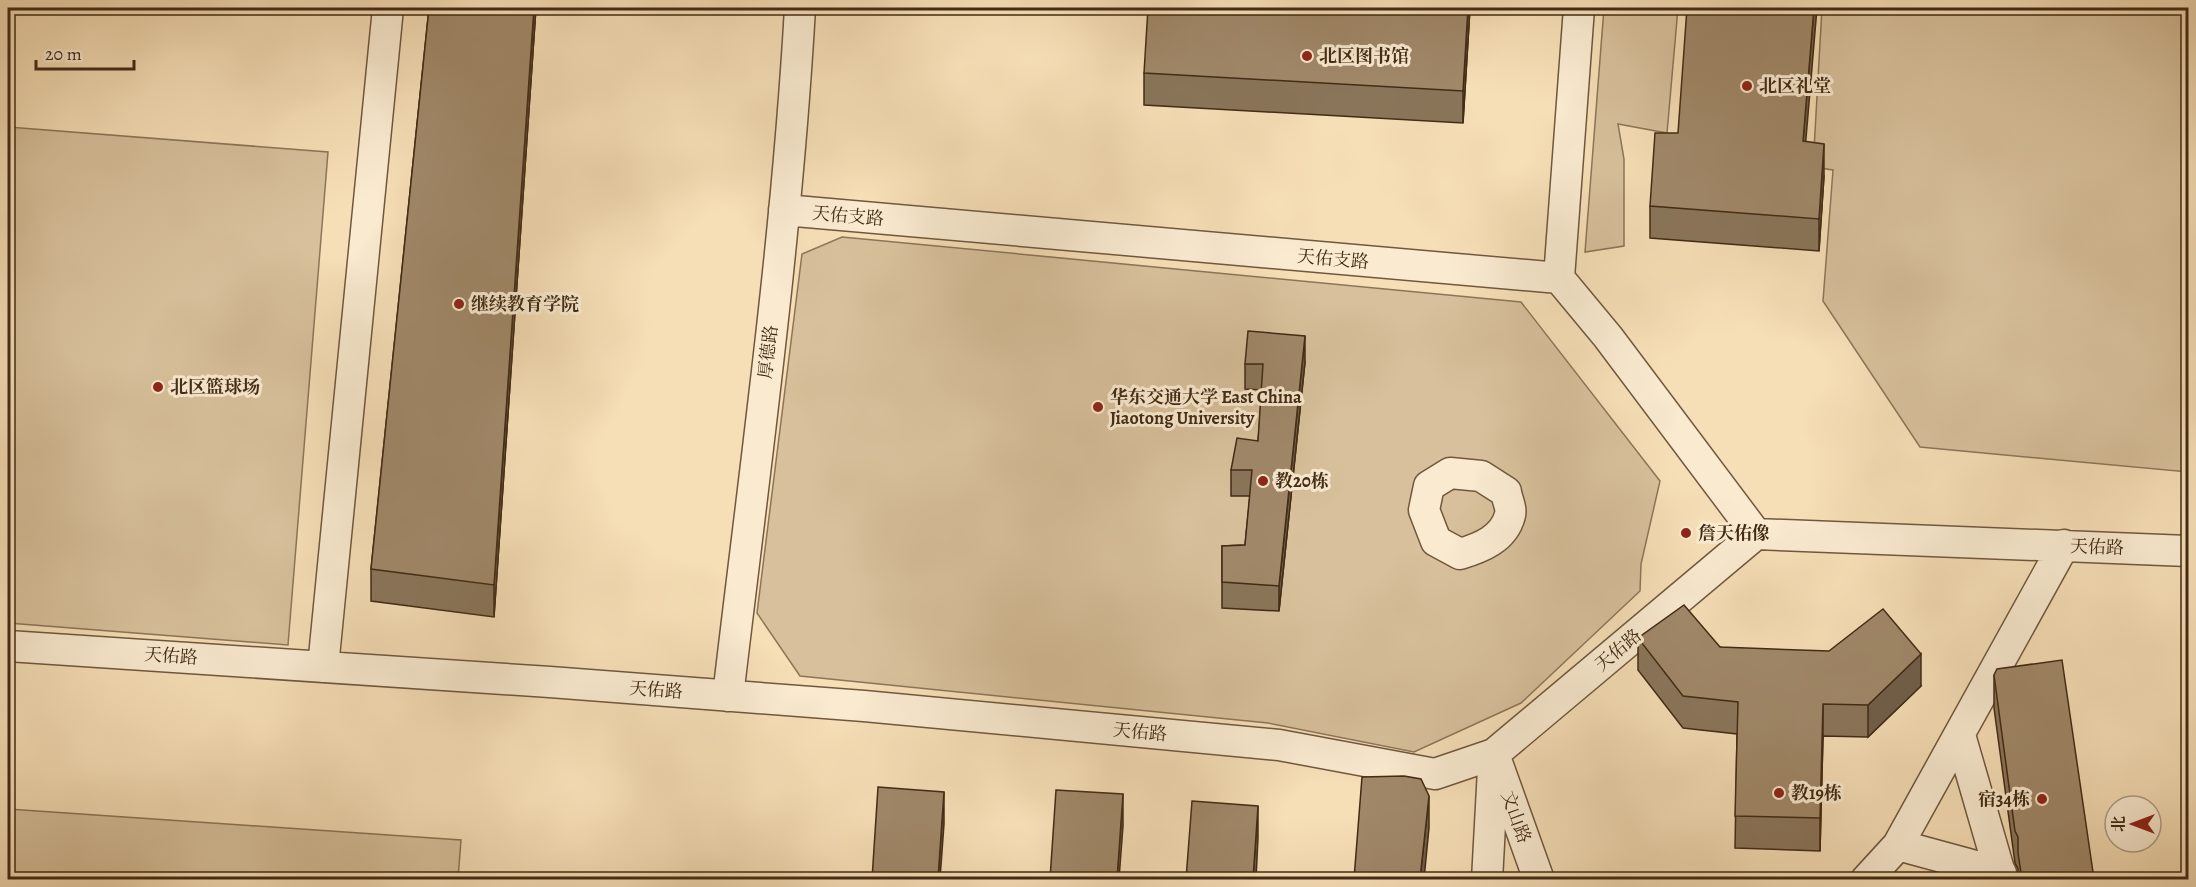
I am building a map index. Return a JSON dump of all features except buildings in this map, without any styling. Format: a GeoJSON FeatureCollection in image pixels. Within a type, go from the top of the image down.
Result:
{"type":"FeatureCollection","features":[{"type":"Feature","properties":{"kind":"street"},"geometry":{"type":"LineString","coordinates":[[323,667],[388,8]]}},
{"type":"Feature","properties":{"kind":"street","name":"厚德路"},"geometry":{"type":"LineString","coordinates":[[728,696],[784,210],[800,8]]}},
{"type":"Feature","properties":{"kind":"street"},"geometry":{"type":"LineString","coordinates":[[1579,8],[1559,279],[1608,337],[1756,534]]}},
{"type":"Feature","properties":{"kind":"street","name":"天佑支路"},"geometry":{"type":"LineString","coordinates":[[784,210],[1559,279]]}},
{"type":"Feature","properties":{"kind":"street","name":"天佑路"},"geometry":{"type":"LineString","coordinates":[[8,646],[876,707],[1279,745],[1435,774],[1494,754],[1756,534],[2188,550]]}},
{"type":"Feature","properties":{"kind":"street"},"geometry":{"type":"LineString","coordinates":[[1866,879],[1898,845],[2064,545]]}},
{"type":"Feature","properties":{"kind":"street"},"geometry":{"type":"LineString","coordinates":[[1960,735],[2002,876]]}},
{"type":"Feature","properties":{"kind":"street"},"geometry":{"type":"LineString","coordinates":[[1487,879],[1494,754]]}},
{"type":"Feature","properties":{"kind":"street","name":"文山路"},"geometry":{"type":"LineString","coordinates":[[1494,754],[1539,879]]}},
{"type":"Feature","properties":{"kind":"street"},"geometry":{"type":"LineString","coordinates":[[1898,845],[2002,876]]}},
{"type":"Feature","properties":{"kind":"shaded area"},"geometry":{"type":"Polygon","coordinates":[[[1604,8],[1678,8],[1667,133],[1618,124],[1624,159],[1624,246],[1585,252],[1604,8]]]}},
{"type":"Feature","properties":{"kind":"shaded area"},"geometry":{"type":"Polygon","coordinates":[[[1822,8],[2188,8],[2188,472],[1920,447],[1823,301],[1833,170],[1813,167],[1822,8]]]}},
{"type":"Feature","properties":{"kind":"shaded area","name":"北区篮球场"},"geometry":{"type":"Polygon","coordinates":[[[8,127],[328,152],[288,645],[8,623],[8,127]]]}},
{"type":"Feature","properties":{"kind":"shaded area"},"geometry":{"type":"Polygon","coordinates":[[[842,237],[1521,302],[1660,481],[1641,564],[1640,591],[1521,703],[1414,752],[1268,723],[800,676],[757,613],[802,254],[842,237]]]}},
{"type":"Feature","properties":{"kind":"shaded area"},"geometry":{"type":"Polygon","coordinates":[[[8,809],[461,840],[458,879],[8,879],[8,809]]]}},
{"type":"Feature","properties":{"kind":"place","name":"北区图书馆"},"geometry":{"type":"Point","coordinates":[1307,56]}},
{"type":"Feature","properties":{"kind":"place","name":"北区礼堂"},"geometry":{"type":"Point","coordinates":[1747,86]}},
{"type":"Feature","properties":{"kind":"place","name":"继续教育学院"},"geometry":{"type":"Point","coordinates":[459,304]}},
{"type":"Feature","properties":{"kind":"place","name":"北区篮球场"},"geometry":{"type":"Point","coordinates":[158,387]}},
{"type":"Feature","properties":{"kind":"place","name":"华东交通大学 East China Jiaotong University"},"geometry":{"type":"Point","coordinates":[1098,407]}},
{"type":"Feature","properties":{"kind":"place","name":"教20栋"},"geometry":{"type":"Point","coordinates":[1263,481]}},
{"type":"Feature","properties":{"kind":"place","name":"詹天佑像"},"geometry":{"type":"Point","coordinates":[1686,533]}},
{"type":"Feature","properties":{"kind":"place","name":"教19栋"},"geometry":{"type":"Point","coordinates":[1779,793]}},
{"type":"Feature","properties":{"kind":"place","name":"宿34栋"},"geometry":{"type":"Point","coordinates":[2042,799]}}]}
